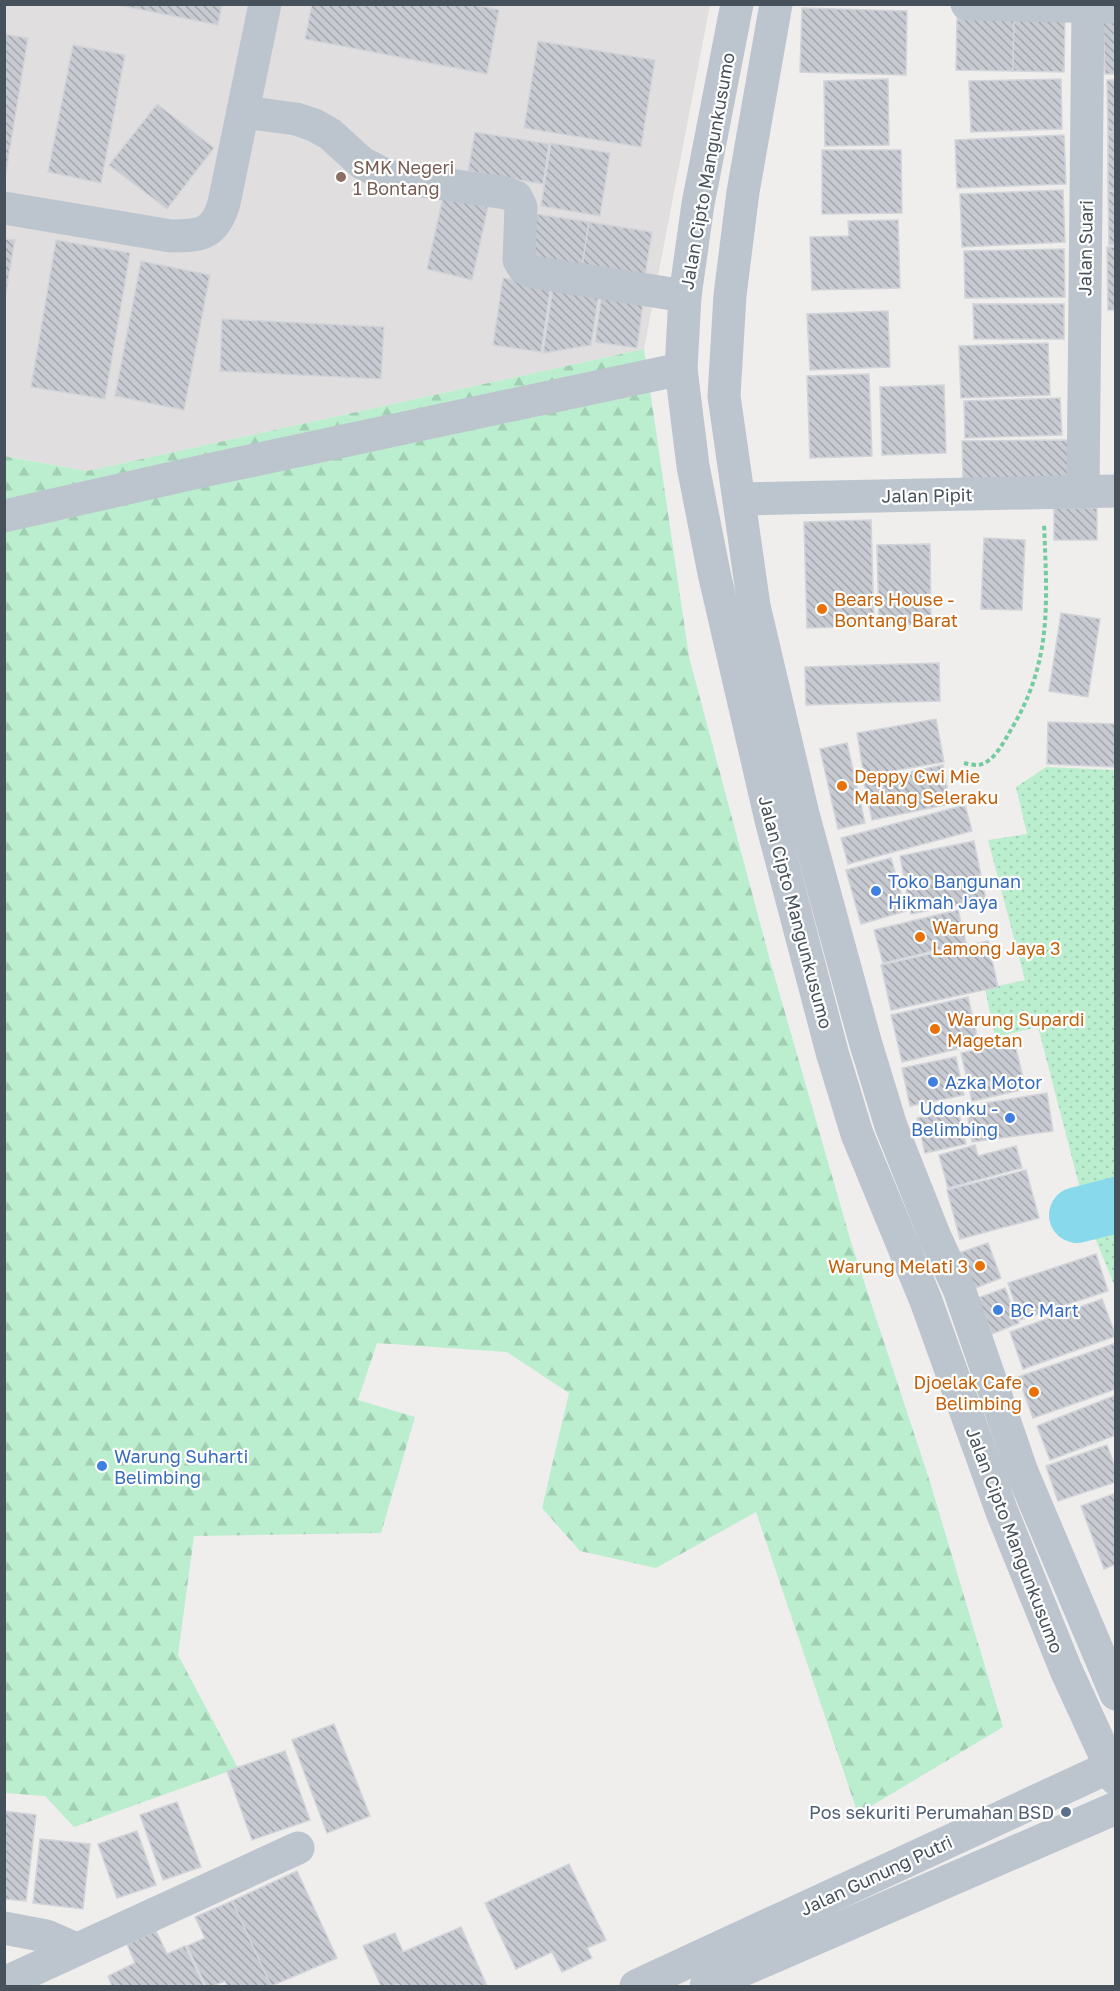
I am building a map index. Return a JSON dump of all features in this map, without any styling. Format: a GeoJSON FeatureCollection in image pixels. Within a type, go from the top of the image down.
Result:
{"type":"FeatureCollection","features":[{"type":"Feature","properties":{"kind":"street"},"geometry":{"type":"LineString","coordinates":[[4,208],[171,236],[192,236],[209,231],[219,220],[224,203],[265,4]]}},
{"type":"Feature","properties":{"kind":"street","name":"Jalan Cipto Mangunkusumo"},"geometry":{"type":"LineString","coordinates":[[737,4],[698,204],[685,296],[681,369],[693,466],[714,573],[771,820],[832,1052],[857,1134],[926,1301],[1002,1512],[1066,1670],[1113,1770]]}},
{"type":"Feature","properties":{"kind":"street","name":"Jalan Cipto Mangunkusumo"},"geometry":{"type":"LineString","coordinates":[[776,4],[743,192],[730,295],[723,396],[754,606],[802,814],[891,1126],[935,1237],[959,1289],[1022,1472],[1116,1694]]}},
{"type":"Feature","properties":{"kind":"street"},"geometry":{"type":"LineString","coordinates":[[967,4],[1097,6]]}},
{"type":"Feature","properties":{"kind":"street","name":"Jalan Suari"},"geometry":{"type":"LineString","coordinates":[[1083,492],[1097,6]]}},
{"type":"Feature","properties":{"kind":"street"},"geometry":{"type":"LineString","coordinates":[[243,112],[296,119],[314,125],[330,134],[362,163],[387,176],[506,193],[516,197],[521,207],[519,260],[524,268],[533,272],[685,296]]}},
{"type":"Feature","properties":{"kind":"street"},"geometry":{"type":"LineString","coordinates":[[4,516],[681,369]]}},
{"type":"Feature","properties":{"kind":"street","name":"Jalan Pipit"},"geometry":{"type":"LineString","coordinates":[[739,499],[1116,491]]}},
{"type":"Feature","properties":{"kind":"street"},"geometry":{"type":"LineString","coordinates":[[832,1052],[865,1041]]}},
{"type":"Feature","properties":{"kind":"street"},"geometry":{"type":"LineString","coordinates":[[857,1134],[891,1126]]}},
{"type":"Feature","properties":{"kind":"street","name":"Jalan Gunung Putri"},"geometry":{"type":"LineString","coordinates":[[636,1986],[1113,1770]]}},
{"type":"Feature","properties":{"kind":"street","name":"Jalan Gunung Putri"},"geometry":{"type":"LineString","coordinates":[[706,1986],[1116,1808]]}},
{"type":"Feature","properties":{"kind":"street"},"geometry":{"type":"LineString","coordinates":[[4,1983],[298,1848]]}},
{"type":"Feature","properties":{"kind":"street"},"geometry":{"type":"LineString","coordinates":[[4,1928],[46,1936],[76,1949]]}},
{"type":"Feature","properties":{"kind":"path"},"geometry":{"type":"LineString","coordinates":[[964,763],[978,765],[999,750],[1030,695],[1040,663],[1046,622],[1042,493]]}},
{"type":"Feature","properties":{"kind":"shaded area","name":"SMK Negeri 1 Bontang"},"geometry":{"type":"Polygon","coordinates":[[[4,5],[710,5],[644,349],[87,471],[5,456],[4,5]]]}},
{"type":"Feature","properties":{"kind":"green space"},"geometry":{"type":"Polygon","coordinates":[[[644,349],[689,657],[771,964],[851,1242],[930,1482],[1003,1727],[858,1814],[756,1512],[656,1568],[580,1551],[542,1508],[569,1393],[507,1352],[377,1343],[358,1400],[415,1417],[381,1533],[194,1536],[178,1655],[238,1768],[74,1827],[45,1796],[5,1793],[4,456],[87,471],[644,349]]]}},
{"type":"Feature","properties":{"kind":"green space"},"geometry":{"type":"Polygon","coordinates":[[[1046,767],[1115,770],[1115,1287],[1089,1223],[1038,1027],[995,1037],[985,989],[1025,980],[988,840],[1027,834],[1016,787],[1046,767]]]}},
{"type":"Feature","properties":{"kind":"building"},"geometry":{"type":"Polygon","coordinates":[[[113,4],[222,4],[218,25],[113,4]]]}},
{"type":"Feature","properties":{"kind":"building"},"geometry":{"type":"Polygon","coordinates":[[[312,4],[472,4],[499,10],[487,74],[305,39],[312,4]]]}},
{"type":"Feature","properties":{"kind":"building"},"geometry":{"type":"Polygon","coordinates":[[[802,8],[907,11],[906,75],[800,72],[802,8]]]}},
{"type":"Feature","properties":{"kind":"building"},"geometry":{"type":"Polygon","coordinates":[[[957,18],[1014,19],[1013,71],[956,70],[957,18]]]}},
{"type":"Feature","properties":{"kind":"building"},"geometry":{"type":"Polygon","coordinates":[[[1103,18],[1116,18],[1116,74],[1105,74],[1103,18]]]}},
{"type":"Feature","properties":{"kind":"building"},"geometry":{"type":"Polygon","coordinates":[[[1014,19],[1065,20],[1064,72],[1013,71],[1014,19]]]}},
{"type":"Feature","properties":{"kind":"building"},"geometry":{"type":"Polygon","coordinates":[[[4,34],[28,38],[6,172],[4,172],[4,34]]]}},
{"type":"Feature","properties":{"kind":"building"},"geometry":{"type":"Polygon","coordinates":[[[538,41],[655,60],[641,147],[524,128],[538,41]]]}},
{"type":"Feature","properties":{"kind":"building"},"geometry":{"type":"Polygon","coordinates":[[[73,45],[125,55],[101,183],[48,172],[73,45]]]}},
{"type":"Feature","properties":{"kind":"building"},"geometry":{"type":"Polygon","coordinates":[[[888,79],[889,145],[825,146],[824,81],[888,79]]]}},
{"type":"Feature","properties":{"kind":"building"},"geometry":{"type":"Polygon","coordinates":[[[1061,79],[1062,129],[971,132],[969,81],[1061,79]]]}},
{"type":"Feature","properties":{"kind":"building"},"geometry":{"type":"Polygon","coordinates":[[[1107,80],[1116,80],[1116,132],[1108,132],[1107,80]]]}},
{"type":"Feature","properties":{"kind":"building"},"geometry":{"type":"Polygon","coordinates":[[[157,104],[214,148],[167,209],[109,165],[157,104]]]}},
{"type":"Feature","properties":{"kind":"building"},"geometry":{"type":"Polygon","coordinates":[[[475,132],[549,144],[543,184],[468,171],[475,132]]]}},
{"type":"Feature","properties":{"kind":"building"},"geometry":{"type":"Polygon","coordinates":[[[1108,132],[1116,132],[1116,191],[1108,191],[1108,132]]]}},
{"type":"Feature","properties":{"kind":"building"},"geometry":{"type":"Polygon","coordinates":[[[1064,135],[1066,184],[957,188],[955,140],[1064,135]]]}},
{"type":"Feature","properties":{"kind":"building"},"geometry":{"type":"Polygon","coordinates":[[[551,143],[610,153],[600,216],[541,206],[551,143]]]}},
{"type":"Feature","properties":{"kind":"building"},"geometry":{"type":"Polygon","coordinates":[[[822,150],[901,150],[902,213],[822,214],[822,150]]]}},
{"type":"Feature","properties":{"kind":"building"},"geometry":{"type":"Polygon","coordinates":[[[1063,190],[1065,242],[962,247],[960,194],[1063,190]]]}},
{"type":"Feature","properties":{"kind":"building"},"geometry":{"type":"Polygon","coordinates":[[[1108,191],[1116,191],[1116,245],[1109,245],[1108,191]]]}},
{"type":"Feature","properties":{"kind":"building"},"geometry":{"type":"Polygon","coordinates":[[[443,197],[488,207],[472,280],[427,269],[443,197]]]}},
{"type":"Feature","properties":{"kind":"building"},"geometry":{"type":"Polygon","coordinates":[[[536,214],[589,222],[582,266],[529,257],[536,214]]]}},
{"type":"Feature","properties":{"kind":"building"},"geometry":{"type":"Polygon","coordinates":[[[898,220],[900,288],[812,290],[810,237],[849,236],[848,221],[898,220]]]}},
{"type":"Feature","properties":{"kind":"building"},"geometry":{"type":"Polygon","coordinates":[[[589,222],[652,232],[645,276],[582,266],[589,222]]]}},
{"type":"Feature","properties":{"kind":"building"},"geometry":{"type":"Polygon","coordinates":[[[4,239],[15,240],[4,304],[4,239]]]}},
{"type":"Feature","properties":{"kind":"building"},"geometry":{"type":"Polygon","coordinates":[[[56,240],[130,253],[105,399],[31,387],[56,240]]]}},
{"type":"Feature","properties":{"kind":"building"},"geometry":{"type":"Polygon","coordinates":[[[1107,247],[1116,247],[1116,310],[1108,310],[1107,247]]]}},
{"type":"Feature","properties":{"kind":"building"},"geometry":{"type":"Polygon","coordinates":[[[1064,249],[1065,297],[965,298],[964,251],[1064,249]]]}},
{"type":"Feature","properties":{"kind":"building"},"geometry":{"type":"Polygon","coordinates":[[[141,261],[210,275],[184,410],[115,396],[141,261]]]}},
{"type":"Feature","properties":{"kind":"building"},"geometry":{"type":"Polygon","coordinates":[[[503,278],[551,285],[541,352],[493,345],[503,278]]]}},
{"type":"Feature","properties":{"kind":"building"},"geometry":{"type":"Polygon","coordinates":[[[553,286],[599,293],[591,345],[543,353],[553,286]]]}},
{"type":"Feature","properties":{"kind":"building"},"geometry":{"type":"Polygon","coordinates":[[[602,291],[644,297],[637,348],[595,342],[602,291]]]}},
{"type":"Feature","properties":{"kind":"building"},"geometry":{"type":"Polygon","coordinates":[[[973,304],[1064,304],[1064,339],[974,339],[973,304]]]}},
{"type":"Feature","properties":{"kind":"building"},"geometry":{"type":"Polygon","coordinates":[[[888,311],[890,367],[810,370],[807,314],[888,311]]]}},
{"type":"Feature","properties":{"kind":"building"},"geometry":{"type":"Polygon","coordinates":[[[222,319],[384,327],[381,379],[220,371],[222,319]]]}},
{"type":"Feature","properties":{"kind":"building"},"geometry":{"type":"Polygon","coordinates":[[[1048,343],[1050,395],[961,398],[959,346],[1048,343]]]}},
{"type":"Feature","properties":{"kind":"building"},"geometry":{"type":"Polygon","coordinates":[[[869,374],[872,456],[810,458],[807,376],[869,374]]]}},
{"type":"Feature","properties":{"kind":"building"},"geometry":{"type":"Polygon","coordinates":[[[944,385],[946,453],[882,455],[880,387],[944,385]]]}},
{"type":"Feature","properties":{"kind":"building"},"geometry":{"type":"Polygon","coordinates":[[[1060,398],[1062,435],[965,438],[964,401],[1060,398]]]}},
{"type":"Feature","properties":{"kind":"building"},"geometry":{"type":"Polygon","coordinates":[[[1069,440],[1069,478],[963,479],[962,441],[1069,440]]]}},
{"type":"Feature","properties":{"kind":"building"},"geometry":{"type":"Polygon","coordinates":[[[1054,508],[1097,508],[1097,540],[1054,540],[1054,508]]]}},
{"type":"Feature","properties":{"kind":"building"},"geometry":{"type":"Polygon","coordinates":[[[871,520],[874,626],[807,628],[804,522],[871,520]]]}},
{"type":"Feature","properties":{"kind":"building"},"geometry":{"type":"Polygon","coordinates":[[[984,538],[1025,540],[1022,610],[981,609],[984,538]]]}},
{"type":"Feature","properties":{"kind":"building"},"geometry":{"type":"Polygon","coordinates":[[[930,544],[931,624],[879,625],[877,545],[930,544]]]}},
{"type":"Feature","properties":{"kind":"building"},"geometry":{"type":"Polygon","coordinates":[[[1061,613],[1100,619],[1088,697],[1049,691],[1061,613]]]}},
{"type":"Feature","properties":{"kind":"building"},"geometry":{"type":"Polygon","coordinates":[[[939,663],[940,701],[806,705],[805,667],[939,663]]]}},
{"type":"Feature","properties":{"kind":"building"},"geometry":{"type":"Polygon","coordinates":[[[936,719],[944,762],[864,776],[857,733],[936,719]]]}},
{"type":"Feature","properties":{"kind":"building"},"geometry":{"type":"Polygon","coordinates":[[[1048,722],[1116,724],[1116,767],[1047,764],[1048,722]]]}},
{"type":"Feature","properties":{"kind":"building","name":"Deppy Cwi Mie Malang Seleraku"},"geometry":{"type":"Polygon","coordinates":[[[847,743],[865,823],[838,829],[820,749],[847,743]]]}},
{"type":"Feature","properties":{"kind":"building"},"geometry":{"type":"Polygon","coordinates":[[[943,765],[950,804],[872,820],[864,782],[943,765]]]}},
{"type":"Feature","properties":{"kind":"building"},"geometry":{"type":"Polygon","coordinates":[[[965,805],[972,831],[848,864],[841,838],[965,805]]]}},
{"type":"Feature","properties":{"kind":"building"},"geometry":{"type":"Polygon","coordinates":[[[974,841],[986,900],[911,914],[900,856],[974,841]]]}},
{"type":"Feature","properties":{"kind":"building","name":"Toko Bangunan Hikmah Jaya"},"geometry":{"type":"Polygon","coordinates":[[[891,858],[906,911],[861,924],[846,870],[891,858]]]}},
{"type":"Feature","properties":{"kind":"building","name":"Warung Lamong Jaya 3"},"geometry":{"type":"Polygon","coordinates":[[[958,910],[966,943],[883,963],[874,930],[958,910]]]}},
{"type":"Feature","properties":{"kind":"building"},"geometry":{"type":"Polygon","coordinates":[[[988,941],[998,987],[891,1010],[881,965],[988,941]]]}},
{"type":"Feature","properties":{"kind":"building","name":"Warung Supardi Magetan"},"geometry":{"type":"Polygon","coordinates":[[[968,997],[979,1044],[902,1062],[891,1015],[968,997]]]}},
{"type":"Feature","properties":{"kind":"building"},"geometry":{"type":"Polygon","coordinates":[[[1014,1041],[1026,1089],[972,1101],[961,1053],[1014,1041]]]}},
{"type":"Feature","properties":{"kind":"building","name":"Azka Motor"},"geometry":{"type":"Polygon","coordinates":[[[956,1057],[964,1095],[910,1106],[902,1068],[956,1057]]]}},
{"type":"Feature","properties":{"kind":"building","name":"Udonku - Belimbing"},"geometry":{"type":"Polygon","coordinates":[[[1047,1093],[1053,1131],[972,1142],[966,1106],[1047,1093]]]}},
{"type":"Feature","properties":{"kind":"building"},"geometry":{"type":"Polygon","coordinates":[[[958,1109],[966,1144],[925,1153],[917,1118],[958,1109]]]}},
{"type":"Feature","properties":{"kind":"building"},"geometry":{"type":"Polygon","coordinates":[[[975,1145],[978,1156],[1016,1146],[1022,1168],[948,1188],[939,1155],[975,1145]]]}},
{"type":"Feature","properties":{"kind":"building"},"geometry":{"type":"Polygon","coordinates":[[[1026,1170],[1039,1218],[960,1239],[947,1190],[1026,1170]]]}},
{"type":"Feature","properties":{"kind":"building","name":"Warung Melati 3"},"geometry":{"type":"Polygon","coordinates":[[[988,1243],[1001,1278],[973,1289],[959,1253],[988,1243]]]}},
{"type":"Feature","properties":{"kind":"building"},"geometry":{"type":"Polygon","coordinates":[[[1096,1254],[1108,1291],[1020,1320],[1008,1283],[1096,1254]]]}},
{"type":"Feature","properties":{"kind":"building","name":"BC Mart"},"geometry":{"type":"Polygon","coordinates":[[[1005,1288],[1019,1323],[992,1334],[978,1298],[1005,1288]]]}},
{"type":"Feature","properties":{"kind":"building"},"geometry":{"type":"Polygon","coordinates":[[[1102,1299],[1116,1336],[1023,1369],[1010,1332],[1102,1299]]]}},
{"type":"Feature","properties":{"kind":"building"},"geometry":{"type":"Polygon","coordinates":[[[1116,1343],[1116,1389],[1033,1418],[1018,1377],[1116,1343]]]}},
{"type":"Feature","properties":{"kind":"building"},"geometry":{"type":"Polygon","coordinates":[[[1116,1395],[1116,1435],[1050,1460],[1037,1426],[1116,1395]]]}},
{"type":"Feature","properties":{"kind":"building"},"geometry":{"type":"Polygon","coordinates":[[[1107,1445],[1116,1470],[1116,1482],[1058,1501],[1046,1466],[1107,1445]]]}},
{"type":"Feature","properties":{"kind":"building"},"geometry":{"type":"Polygon","coordinates":[[[1116,1493],[1116,1564],[1104,1569],[1081,1506],[1116,1493]]]}},
{"type":"Feature","properties":{"kind":"building"},"geometry":{"type":"Polygon","coordinates":[[[334,1724],[370,1816],[327,1833],[292,1740],[334,1724]]]}},
{"type":"Feature","properties":{"kind":"building"},"geometry":{"type":"Polygon","coordinates":[[[285,1751],[310,1820],[252,1840],[227,1771],[285,1751]]]}},
{"type":"Feature","properties":{"kind":"building"},"geometry":{"type":"Polygon","coordinates":[[[177,1802],[201,1867],[163,1880],[140,1815],[177,1802]]]}},
{"type":"Feature","properties":{"kind":"building"},"geometry":{"type":"Polygon","coordinates":[[[4,1811],[36,1815],[26,1901],[4,1899],[4,1811]]]}},
{"type":"Feature","properties":{"kind":"building"},"geometry":{"type":"Polygon","coordinates":[[[137,1831],[156,1885],[117,1898],[98,1844],[137,1831]]]}},
{"type":"Feature","properties":{"kind":"building"},"geometry":{"type":"Polygon","coordinates":[[[40,1839],[90,1844],[83,1909],[33,1903],[40,1839]]]}},
{"type":"Feature","properties":{"kind":"building"},"geometry":{"type":"Polygon","coordinates":[[[569,1864],[606,1940],[587,1948],[592,1958],[562,1972],[552,1952],[516,1969],[485,1903],[569,1864]]]}},
{"type":"Feature","properties":{"kind":"building"},"geometry":{"type":"Polygon","coordinates":[[[297,1871],[337,1958],[271,1986],[232,1901],[297,1871]]]}},
{"type":"Feature","properties":{"kind":"building"},"geometry":{"type":"Polygon","coordinates":[[[232,1901],[271,1986],[227,1986],[225,1981],[206,1986],[187,1946],[205,1938],[195,1917],[232,1901]]]}},
{"type":"Feature","properties":{"kind":"building"},"geometry":{"type":"Polygon","coordinates":[[[461,1927],[487,1986],[400,1986],[398,1984],[381,1986],[363,1946],[395,1933],[403,1952],[461,1927]]]}},
{"type":"Feature","properties":{"kind":"building"},"geometry":{"type":"Polygon","coordinates":[[[156,1931],[167,1954],[185,1946],[204,1986],[112,1986],[108,1976],[135,1963],[127,1944],[156,1931]]]}},
{"type":"Feature","properties":{"kind":"waterway"},"geometry":{"type":"LineString","coordinates":[[1077,1215],[1116,1205]]}},
{"type":"Feature","properties":{"kind":"place","name":"SMK Negeri 1 Bontang"},"geometry":{"type":"Point","coordinates":[341,177]}},
{"type":"Feature","properties":{"kind":"place","name":"Bears House - Bontang Barat"},"geometry":{"type":"Point","coordinates":[822,609]}},
{"type":"Feature","properties":{"kind":"place","name":"Deppy Cwi Mie Malang Seleraku"},"geometry":{"type":"Point","coordinates":[842,786]}},
{"type":"Feature","properties":{"kind":"place","name":"Toko Bangunan Hikmah Jaya"},"geometry":{"type":"Point","coordinates":[876,891]}},
{"type":"Feature","properties":{"kind":"place","name":"Warung Lamong Jaya 3"},"geometry":{"type":"Point","coordinates":[920,937]}},
{"type":"Feature","properties":{"kind":"place","name":"Warung Supardi Magetan"},"geometry":{"type":"Point","coordinates":[935,1029]}},
{"type":"Feature","properties":{"kind":"place","name":"Azka Motor"},"geometry":{"type":"Point","coordinates":[933,1082]}},
{"type":"Feature","properties":{"kind":"place","name":"Udonku - Belimbing"},"geometry":{"type":"Point","coordinates":[1010,1118]}},
{"type":"Feature","properties":{"kind":"place","name":"Warung Melati 3"},"geometry":{"type":"Point","coordinates":[980,1266]}},
{"type":"Feature","properties":{"kind":"place","name":"BC Mart"},"geometry":{"type":"Point","coordinates":[998,1310]}},
{"type":"Feature","properties":{"kind":"place","name":"Djoelak Cafe Belimbing"},"geometry":{"type":"Point","coordinates":[1034,1392]}},
{"type":"Feature","properties":{"kind":"place","name":"Warung Suharti Belimbing"},"geometry":{"type":"Point","coordinates":[102,1466]}},
{"type":"Feature","properties":{"kind":"place","name":"Pos sekuriti Perumahan BSD"},"geometry":{"type":"Point","coordinates":[1066,1812]}}]}
